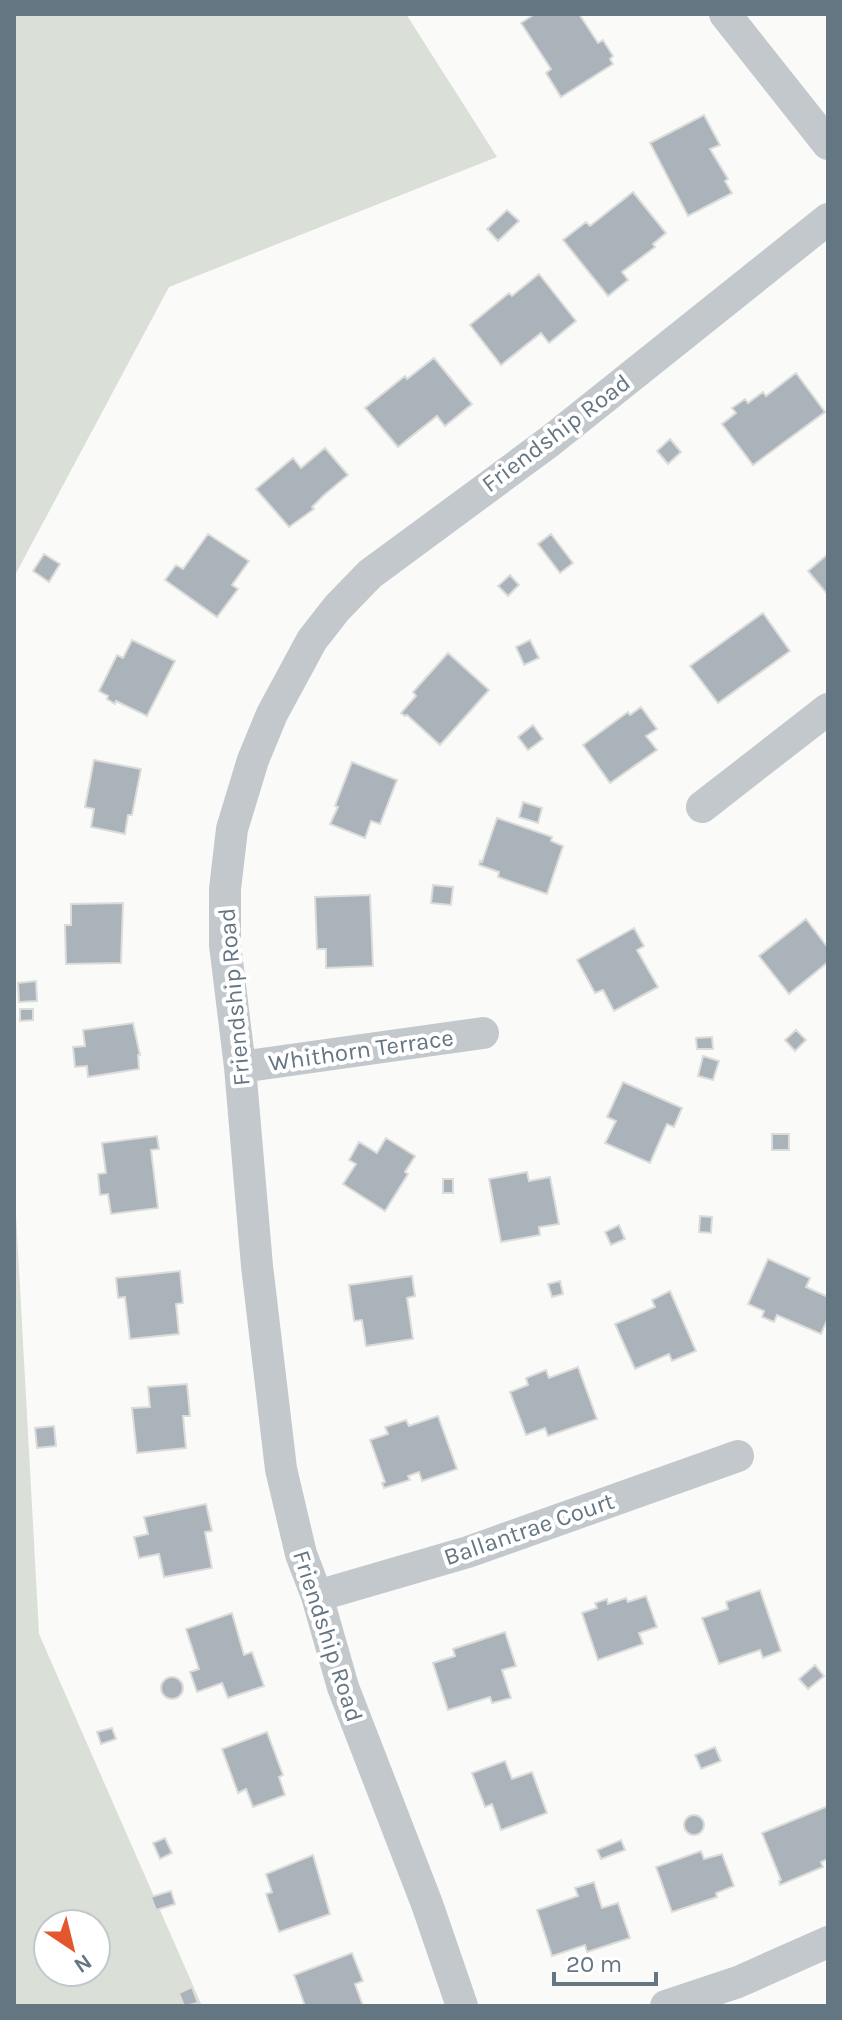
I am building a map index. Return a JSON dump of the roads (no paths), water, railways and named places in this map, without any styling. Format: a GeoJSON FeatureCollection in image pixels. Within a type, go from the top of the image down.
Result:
{"type":"FeatureCollection","features":[{"type":"Feature","properties":{"kind":"street"},"geometry":{"type":"LineString","coordinates":[[725,14],[828,144]]}},
{"type":"Feature","properties":{"kind":"street","name":"Friendship Road"},"geometry":{"type":"LineString","coordinates":[[462,2006],[431,1915],[360,1734],[301,1554],[281,1469],[225,945],[225,889],[232,829],[253,760],[272,714],[312,640],[370,574],[549,442],[828,219]]}},
{"type":"Feature","properties":{"kind":"street"},"geometry":{"type":"LineString","coordinates":[[702,807],[828,709]]}},
{"type":"Feature","properties":{"kind":"street","name":"Whithorn Terrace"},"geometry":{"type":"LineString","coordinates":[[240,1067],[483,1033]]}},
{"type":"Feature","properties":{"kind":"street","name":"Ballantrae Court"},"geometry":{"type":"LineString","coordinates":[[317,1596],[468,1552],[738,1456]]}},
{"type":"Feature","properties":{"kind":"street"},"geometry":{"type":"LineString","coordinates":[[666,2006],[738,1982],[828,1942]]}}]}
